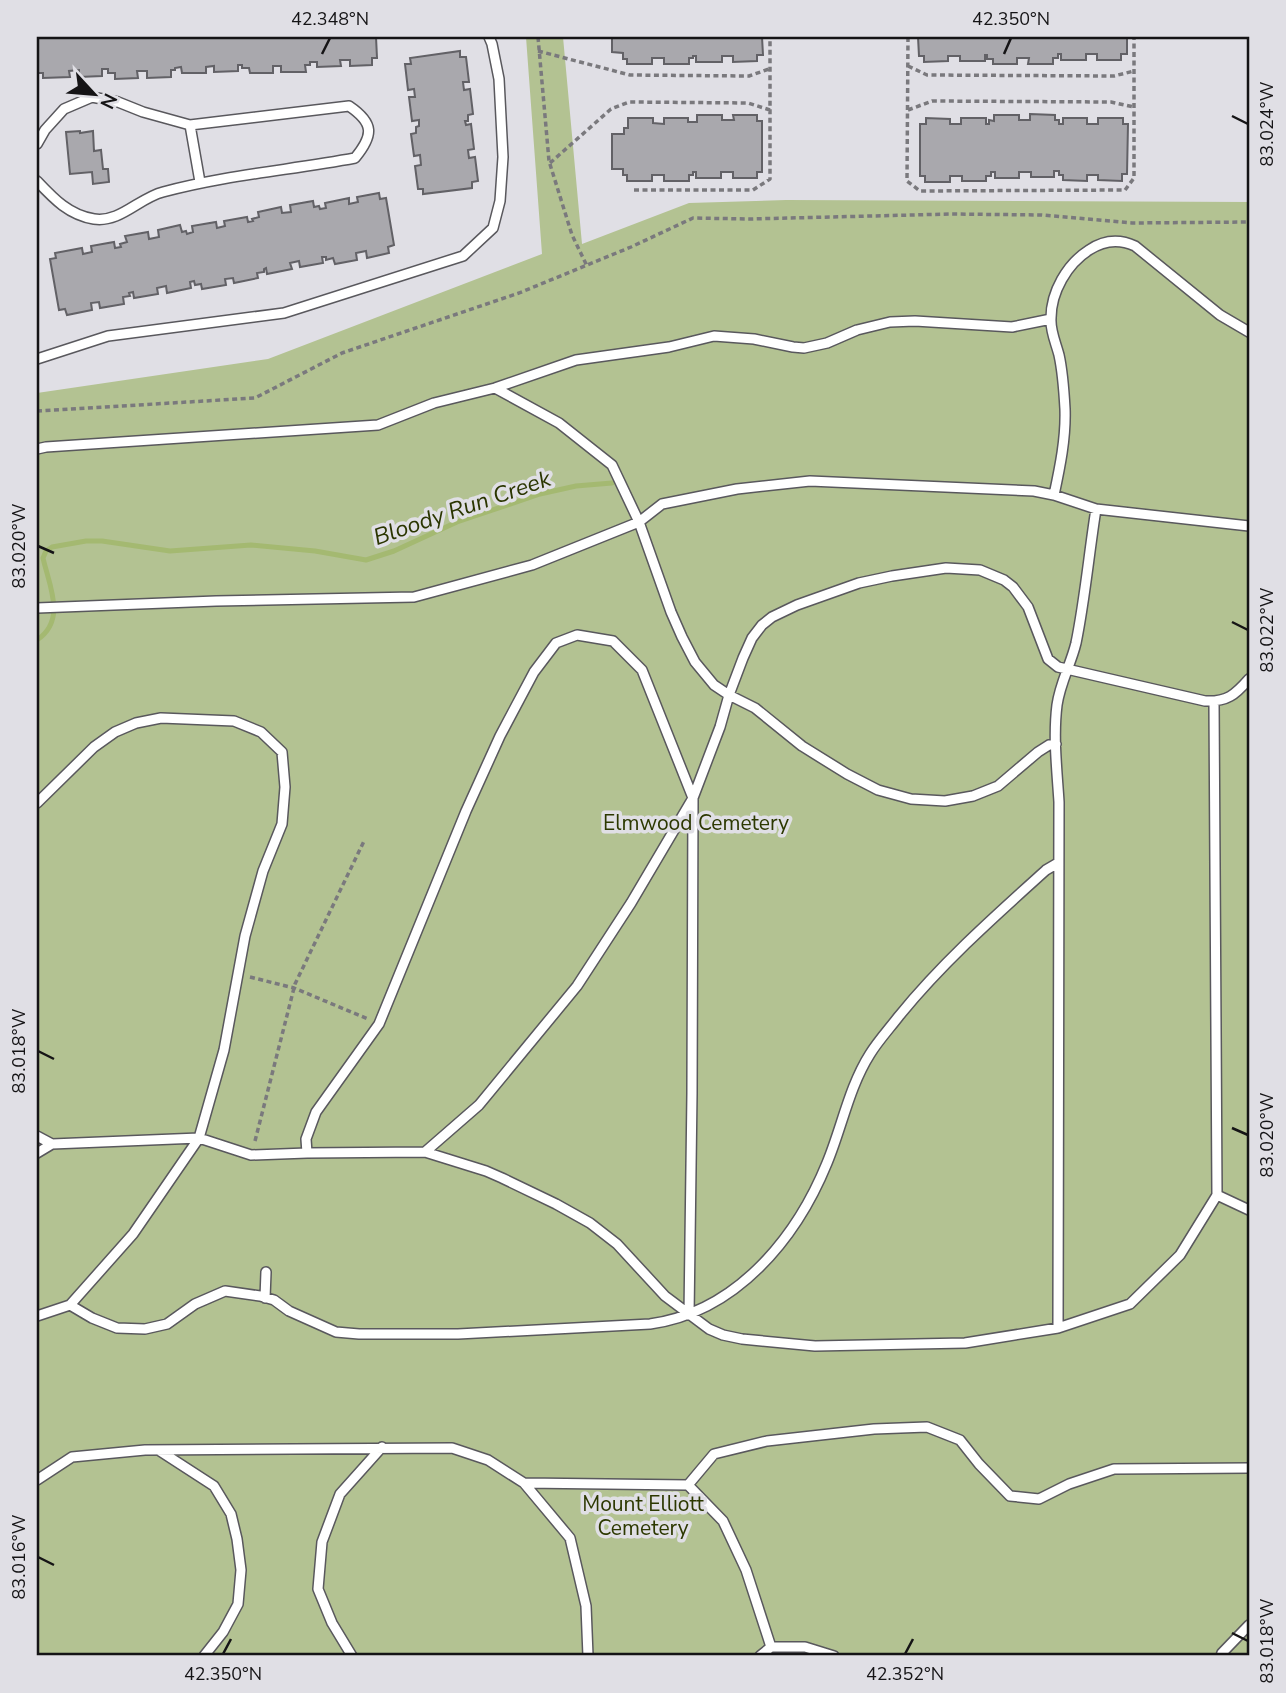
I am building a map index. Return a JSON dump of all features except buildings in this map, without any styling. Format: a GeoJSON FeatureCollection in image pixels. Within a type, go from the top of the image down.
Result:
{"type":"FeatureCollection","features":[{"type":"Feature","properties":{"kind":"lane"},"geometry":{"type":"LineString","coordinates":[[37,359],[108,336],[284,313],[463,256],[493,228],[500,201],[503,157],[499,79],[489,37]]}},
{"type":"Feature","properties":{"kind":"lane"},"geometry":{"type":"LineString","coordinates":[[37,144],[45,130],[64,109],[92,97],[118,102],[143,113],[190,125],[349,106],[368,124],[369,134],[364,147],[355,158],[200,182],[152,195],[113,218],[96,219],[73,213],[37,181]]}},
{"type":"Feature","properties":{"kind":"lane"},"geometry":{"type":"LineString","coordinates":[[190,125],[200,182]]}},
{"type":"Feature","properties":{"kind":"lane"},"geometry":{"type":"LineString","coordinates":[[1054,495],[1062,456],[1065,410],[1062,369],[1051,319],[1057,289],[1075,261],[1095,246],[1115,241],[1126,242],[1135,246],[1220,315],[1249,332]]}},
{"type":"Feature","properties":{"kind":"lane"},"geometry":{"type":"LineString","coordinates":[[37,449],[378,425],[434,403],[495,388],[576,360],[669,347],[714,336],[754,339],[804,348],[890,322],[1012,327],[1051,319]]}},
{"type":"Feature","properties":{"kind":"lane"},"geometry":{"type":"LineString","coordinates":[[495,388],[559,424],[612,466],[639,522],[682,637],[701,671],[714,685],[755,708],[802,746],[877,790],[932,802],[959,800],[998,786],[1043,748],[1056,744]]}},
{"type":"Feature","properties":{"kind":"lane"},"geometry":{"type":"LineString","coordinates":[[41,608],[414,597],[532,565],[639,522],[662,504],[737,489],[810,481],[1034,491],[1096,509],[1249,526]]}},
{"type":"Feature","properties":{"kind":"lane"},"geometry":{"type":"LineString","coordinates":[[1058,1328],[1057,707],[1079,624],[1096,509]]}},
{"type":"Feature","properties":{"kind":"lane"},"geometry":{"type":"LineString","coordinates":[[425,1152],[479,1105],[577,985],[631,903],[694,798],[729,695],[752,638],[772,617],[859,583],[946,568],[980,570],[1004,580],[1013,587],[1032,614],[1048,659],[1058,667],[1205,701],[1232,696],[1249,679]]}},
{"type":"Feature","properties":{"kind":"lane"},"geometry":{"type":"LineString","coordinates":[[307,1153],[306,1139],[316,1112],[379,1024],[466,811],[500,736],[534,672],[556,643],[577,635],[613,641],[642,670],[694,798],[689,1315]]}},
{"type":"Feature","properties":{"kind":"lane"},"geometry":{"type":"LineString","coordinates":[[37,1153],[52,1144],[199,1138],[251,1155],[425,1152],[502,1178],[590,1223],[617,1244],[665,1296],[709,1329],[731,1337],[815,1346],[965,1343],[1058,1328],[1130,1304],[1180,1255],[1217,1195],[1214,701]]}},
{"type":"Feature","properties":{"kind":"lane"},"geometry":{"type":"LineString","coordinates":[[37,803],[93,747],[115,732],[136,723],[161,718],[234,721],[261,732],[282,752],[285,788],[282,824],[263,871],[245,936],[224,1050],[199,1138],[133,1234],[70,1305],[37,1316]]}},
{"type":"Feature","properties":{"kind":"lane"},"geometry":{"type":"LineString","coordinates":[[70,1305],[117,1328],[145,1329],[167,1324],[195,1304],[225,1291],[265,1297],[336,1332],[359,1334],[458,1334],[650,1324],[689,1315],[738,1286],[766,1262],[780,1245],[803,1211],[827,1165],[855,1082],[870,1054],[918,993],[963,946],[1046,870],[1058,863]]}},
{"type":"Feature","properties":{"kind":"lane"},"geometry":{"type":"LineString","coordinates":[[37,1136],[52,1144]]}},
{"type":"Feature","properties":{"kind":"lane"},"geometry":{"type":"LineString","coordinates":[[1217,1195],[1249,1210]]}},
{"type":"Feature","properties":{"kind":"lane"},"geometry":{"type":"LineString","coordinates":[[265,1297],[267,1272]]}},
{"type":"Feature","properties":{"kind":"lane"},"geometry":{"type":"LineString","coordinates":[[688,1485],[714,1454],[767,1441],[914,1427],[927,1427],[960,1440],[1010,1496],[1039,1499],[1069,1483],[1114,1469],[1249,1468]]}},
{"type":"Feature","properties":{"kind":"lane"},"geometry":{"type":"LineString","coordinates":[[352,1656],[332,1623],[318,1589],[322,1542],[340,1494],[382,1447]]}},
{"type":"Feature","properties":{"kind":"lane"},"geometry":{"type":"LineString","coordinates":[[37,1480],[72,1457],[159,1450],[452,1448],[488,1460],[524,1483],[570,1538],[586,1605],[588,1656]]}},
{"type":"Feature","properties":{"kind":"lane"},"geometry":{"type":"LineString","coordinates":[[159,1450],[214,1486],[230,1514],[237,1539],[240,1570],[238,1604],[223,1632],[204,1656]]}},
{"type":"Feature","properties":{"kind":"lane"},"geometry":{"type":"LineString","coordinates":[[524,1483],[688,1485],[723,1521],[746,1570],[771,1647]]}},
{"type":"Feature","properties":{"kind":"lane"},"geometry":{"type":"LineString","coordinates":[[1221,1656],[1249,1625]]}},
{"type":"Feature","properties":{"kind":"lane"},"geometry":{"type":"LineString","coordinates":[[760,1656],[771,1647],[805,1647],[834,1656]]}},
{"type":"Feature","properties":{"kind":"path"},"geometry":{"type":"LineString","coordinates":[[538,37],[550,163],[572,235],[587,265]]}},
{"type":"Feature","properties":{"kind":"path"},"geometry":{"type":"LineString","coordinates":[[634,190],[753,190],[770,179],[770,37]]}},
{"type":"Feature","properties":{"kind":"path"},"geometry":{"type":"LineString","coordinates":[[908,37],[907,181],[920,191],[1125,190],[1134,178],[1134,37]]}},
{"type":"Feature","properties":{"kind":"path"},"geometry":{"type":"LineString","coordinates":[[538,51],[630,75],[749,76],[771,69]]}},
{"type":"Feature","properties":{"kind":"path"},"geometry":{"type":"LineString","coordinates":[[908,66],[927,75],[1114,76],[1135,71]]}},
{"type":"Feature","properties":{"kind":"path"},"geometry":{"type":"LineString","coordinates":[[908,110],[932,101],[1111,102],[1134,107]]}},
{"type":"Feature","properties":{"kind":"path"},"geometry":{"type":"LineString","coordinates":[[550,163],[611,109],[629,102],[748,103],[770,110]]}},
{"type":"Feature","properties":{"kind":"path"},"geometry":{"type":"LineString","coordinates":[[37,411],[255,398],[342,353],[519,293],[693,218],[952,214],[1042,215],[1132,223],[1249,222]]}},
{"type":"Feature","properties":{"kind":"path"},"geometry":{"type":"LineString","coordinates":[[251,1155],[294,988],[365,839]]}},
{"type":"Feature","properties":{"kind":"path"},"geometry":{"type":"LineString","coordinates":[[238,974],[294,988],[379,1024]]}},
{"type":"Feature","properties":{"kind":"green space","name":"Elmwood Cemetery"},"geometry":{"type":"Polygon","coordinates":[[[526,37],[563,37],[582,244],[689,203],[786,200],[1249,202],[1249,1656],[37,1656],[37,393],[268,359],[542,254],[526,37]]]}},
{"type":"Feature","properties":{"kind":"waterway","name":"Bloody Run Creek"},"geometry":{"type":"LineString","coordinates":[[37,640],[46,632],[54,612],[52,591],[43,558],[46,551],[52,547],[86,541],[170,551],[251,545],[315,551],[366,560],[394,551],[457,522],[540,494],[576,486],[612,483]]}},
{"type":"Feature","properties":{"kind":"park label","name":"Mount Elliott Cemetery"},"geometry":{"type":"Point","coordinates":[643,1516]}}]}
